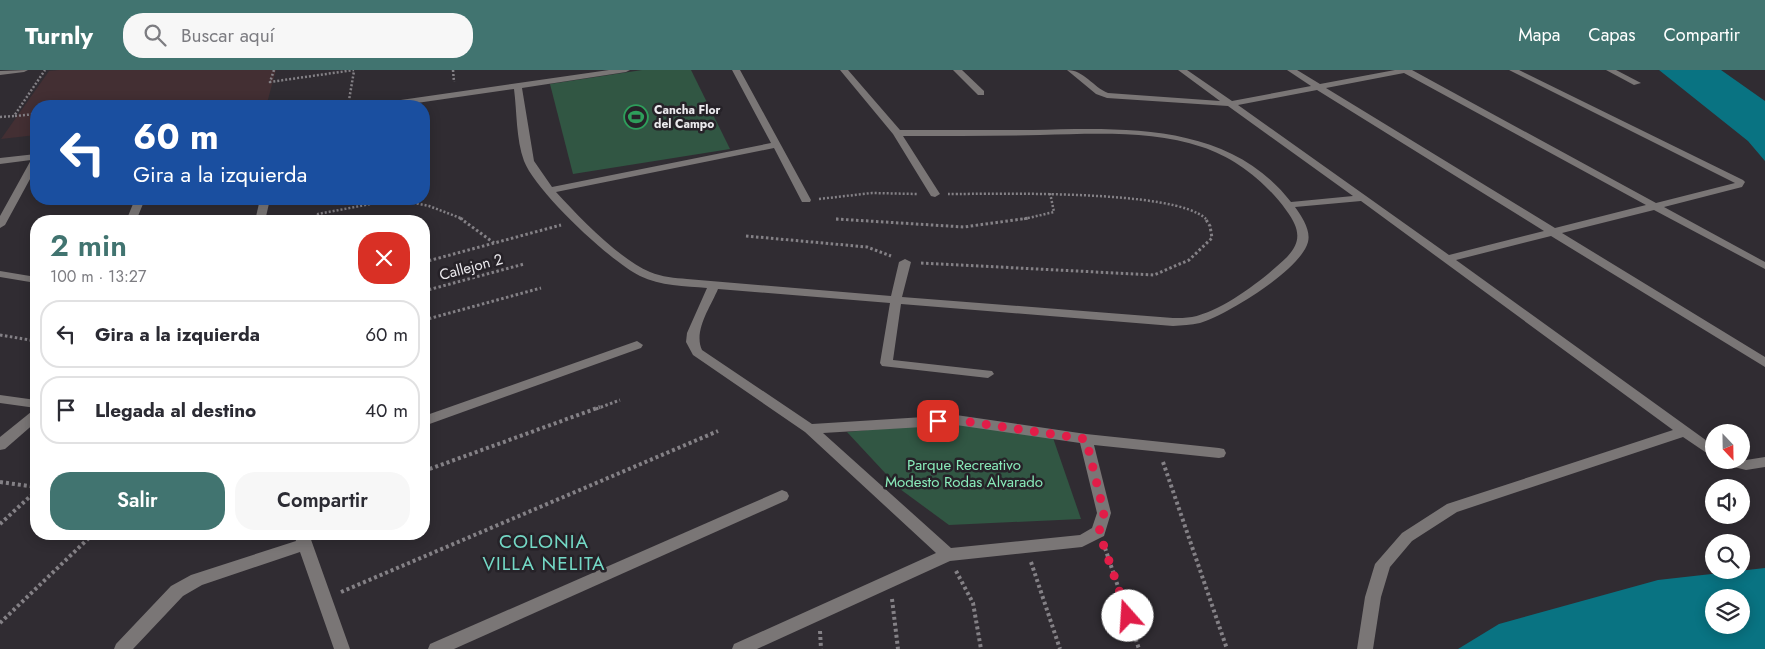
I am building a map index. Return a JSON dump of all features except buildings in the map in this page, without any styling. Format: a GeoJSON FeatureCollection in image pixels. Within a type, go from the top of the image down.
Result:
{"type":"FeatureCollection","features":[{"type":"Feature","properties":{"kind":"street"},"geometry":{"type":"LineString","coordinates":[[0,73],[24,70]]}},
{"type":"Feature","properties":{"kind":"street"},"geometry":{"type":"LineString","coordinates":[[430,100],[626,70]]}},
{"type":"Feature","properties":{"kind":"street"},"geometry":{"type":"LineString","coordinates":[[736,70],[806,200]]}},
{"type":"Feature","properties":{"kind":"street"},"geometry":{"type":"LineString","coordinates":[[844,70],[897,133],[935,194]]}},
{"type":"Feature","properties":{"kind":"street"},"geometry":{"type":"LineString","coordinates":[[958,70],[981,93]]}},
{"type":"Feature","properties":{"kind":"street"},"geometry":{"type":"LineString","coordinates":[[1071,70],[1099,92],[1107,95],[1231,104],[1406,70],[1765,266]]}},
{"type":"Feature","properties":{"kind":"street"},"geometry":{"type":"LineString","coordinates":[[1182,70],[1363,198],[1705,447]]}},
{"type":"Feature","properties":{"kind":"street"},"geometry":{"type":"LineString","coordinates":[[1291,70],[1765,363]]}},
{"type":"Feature","properties":{"kind":"street"},"geometry":{"type":"LineString","coordinates":[[1447,259],[1553,233],[1652,205],[1739,185],[1740,182],[1513,70]]}},
{"type":"Feature","properties":{"kind":"street"},"geometry":{"type":"LineString","coordinates":[[1610,70],[1638,83]]}},
{"type":"Feature","properties":{"kind":"street"},"geometry":{"type":"LineString","coordinates":[[518,86],[530,162],[536,174],[578,220],[624,262],[644,274],[714,285],[1173,322],[1195,320],[1211,313],[1272,277],[1296,254],[1303,243],[1304,230],[1288,204],[1263,181],[1231,157],[1208,146],[1183,139],[1121,132],[897,133]]}},
{"type":"Feature","properties":{"kind":"street"},"geometry":{"type":"LineString","coordinates":[[551,190],[777,146]]}},
{"type":"Feature","properties":{"kind":"street"},"geometry":{"type":"LineString","coordinates":[[0,161],[30,158]]}},
{"type":"Feature","properties":{"kind":"street"},"geometry":{"type":"LineString","coordinates":[[0,225],[30,169]]}},
{"type":"Feature","properties":{"kind":"street"},"geometry":{"type":"LineString","coordinates":[[1288,204],[1363,198]]}},
{"type":"Feature","properties":{"kind":"street"},"geometry":{"type":"LineString","coordinates":[[905,262],[896,299],[886,363],[988,374]]}},
{"type":"Feature","properties":{"kind":"street"},"geometry":{"type":"LineString","coordinates":[[0,274],[30,279]]}},
{"type":"Feature","properties":{"kind":"street"},"geometry":{"type":"LineString","coordinates":[[714,285],[693,333],[692,342],[697,352],[810,429],[948,555]]}},
{"type":"Feature","properties":{"kind":"street"},"geometry":{"type":"LineString","coordinates":[[430,419],[637,345]]}},
{"type":"Feature","properties":{"kind":"street"},"geometry":{"type":"LineString","coordinates":[[0,399],[30,403]]}},
{"type":"Feature","properties":{"kind":"street"},"geometry":{"type":"LineString","coordinates":[[0,445],[30,420]]}},
{"type":"Feature","properties":{"kind":"street"},"geometry":{"type":"LineString","coordinates":[[810,429],[956,420],[1086,439],[1158,445],[1219,453]]}},
{"type":"Feature","properties":{"kind":"street"},"geometry":{"type":"LineString","coordinates":[[1365,649],[1373,597],[1383,564],[1407,537],[1452,508],[1683,432]]}},
{"type":"Feature","properties":{"kind":"street"},"geometry":{"type":"LineString","coordinates":[[740,649],[948,555],[1082,541],[1099,532],[1104,513],[1086,439]]}},
{"type":"Feature","properties":{"kind":"street"},"geometry":{"type":"LineString","coordinates":[[1750,464],[1765,462]]}},
{"type":"Feature","properties":{"kind":"street"},"geometry":{"type":"LineString","coordinates":[[436,649],[782,496]]}},
{"type":"Feature","properties":{"kind":"street"},"geometry":{"type":"LineString","coordinates":[[122,649],[177,591],[190,584],[300,540]]}},
{"type":"Feature","properties":{"kind":"street"},"geometry":{"type":"LineString","coordinates":[[303,540],[342,649]]}},
{"type":"Feature","properties":{"kind":"path"},"geometry":{"type":"LineString","coordinates":[[14,116],[45,70]]}},
{"type":"Feature","properties":{"kind":"path"},"geometry":{"type":"LineString","coordinates":[[274,70],[270,82],[354,70],[349,100]]}},
{"type":"Feature","properties":{"kind":"path"},"geometry":{"type":"LineString","coordinates":[[0,117],[30,115]]}},
{"type":"Feature","properties":{"kind":"path"},"geometry":{"type":"LineString","coordinates":[[836,219],[964,227],[1012,222],[1054,212],[1050,193]]}},
{"type":"Feature","properties":{"kind":"path"},"geometry":{"type":"LineString","coordinates":[[746,236],[867,247],[905,262],[1154,275],[1189,260],[1212,238],[1212,227],[1203,216],[1191,210],[1133,199],[1050,193],[872,194],[806,200]]}},
{"type":"Feature","properties":{"kind":"path"},"geometry":{"type":"LineString","coordinates":[[318,215],[365,205]]}},
{"type":"Feature","properties":{"kind":"path"},"geometry":{"type":"LineString","coordinates":[[424,205],[463,219],[494,243]]}},
{"type":"Feature","properties":{"kind":"path"},"geometry":{"type":"LineString","coordinates":[[430,260],[578,220]]}},
{"type":"Feature","properties":{"kind":"path","name":"Callejon 2"},"geometry":{"type":"LineString","coordinates":[[430,289],[524,264]]}},
{"type":"Feature","properties":{"kind":"path"},"geometry":{"type":"LineString","coordinates":[[430,318],[541,288]]}},
{"type":"Feature","properties":{"kind":"path"},"geometry":{"type":"LineString","coordinates":[[0,334],[30,340]]}},
{"type":"Feature","properties":{"kind":"path"},"geometry":{"type":"LineString","coordinates":[[430,469],[620,400]]}},
{"type":"Feature","properties":{"kind":"path"},"geometry":{"type":"LineString","coordinates":[[325,599],[718,431]]}},
{"type":"Feature","properties":{"kind":"path"},"geometry":{"type":"LineString","coordinates":[[1158,445],[1227,649]]}},
{"type":"Feature","properties":{"kind":"path"},"geometry":{"type":"LineString","coordinates":[[0,482],[30,486]]}},
{"type":"Feature","properties":{"kind":"path"},"geometry":{"type":"LineString","coordinates":[[0,524],[30,496]]}},
{"type":"Feature","properties":{"kind":"path"},"geometry":{"type":"LineString","coordinates":[[1099,532],[1139,649]]}},
{"type":"Feature","properties":{"kind":"path"},"geometry":{"type":"LineString","coordinates":[[0,623],[87,540]]}},
{"type":"Feature","properties":{"kind":"path"},"geometry":{"type":"LineString","coordinates":[[1026,547],[1060,649]]}},
{"type":"Feature","properties":{"kind":"path"},"geometry":{"type":"LineString","coordinates":[[948,555],[973,603],[981,649]]}},
{"type":"Feature","properties":{"kind":"path"},"geometry":{"type":"LineString","coordinates":[[889,581],[898,649]]}},
{"type":"Feature","properties":{"kind":"shaded area"},"geometry":{"type":"Polygon","coordinates":[[[276,70],[268,100],[30,100],[30,136],[1,139],[49,71],[276,70]]]}},
{"type":"Feature","properties":{"kind":"green space","name":"Cancha Flor del Campo"},"geometry":{"type":"Polygon","coordinates":[[[642,70],[691,70],[730,149],[573,174],[550,84],[642,70]]]}},
{"type":"Feature","properties":{"kind":"green space","name":"Parque Recreativo Modesto Rodas Alvarado"},"geometry":{"type":"Polygon","coordinates":[[[950,422],[1052,435],[1081,519],[949,525],[900,489],[847,432],[950,422]]]}},
{"type":"Feature","properties":{"kind":"water"},"geometry":{"type":"Polygon","coordinates":[[[1659,70],[1721,70],[1765,101],[1765,161],[1748,141],[1659,70]]]}},
{"type":"Feature","properties":{"kind":"water"},"geometry":{"type":"Polygon","coordinates":[[[1765,568],[1765,649],[1458,649],[1499,624],[1658,580],[1705,575],[1705,579],[1750,579],[1750,570],[1765,568]]]}},
{"type":"Feature","properties":{"kind":"place","name":"Cancha Flor del Campo"},"geometry":{"type":"Point","coordinates":[636,117]}},
{"type":"Feature","properties":{"kind":"district","name":"COLONIA VILLA NELITA"},"geometry":{"type":"Point","coordinates":[544,552]}},
{"type":"Feature","properties":{"kind":"route"},"geometry":{"type":"LineString","coordinates":[[938,421],[956,420],[1086,439],[1104,513],[1099,532],[1128,616]]}}]}
